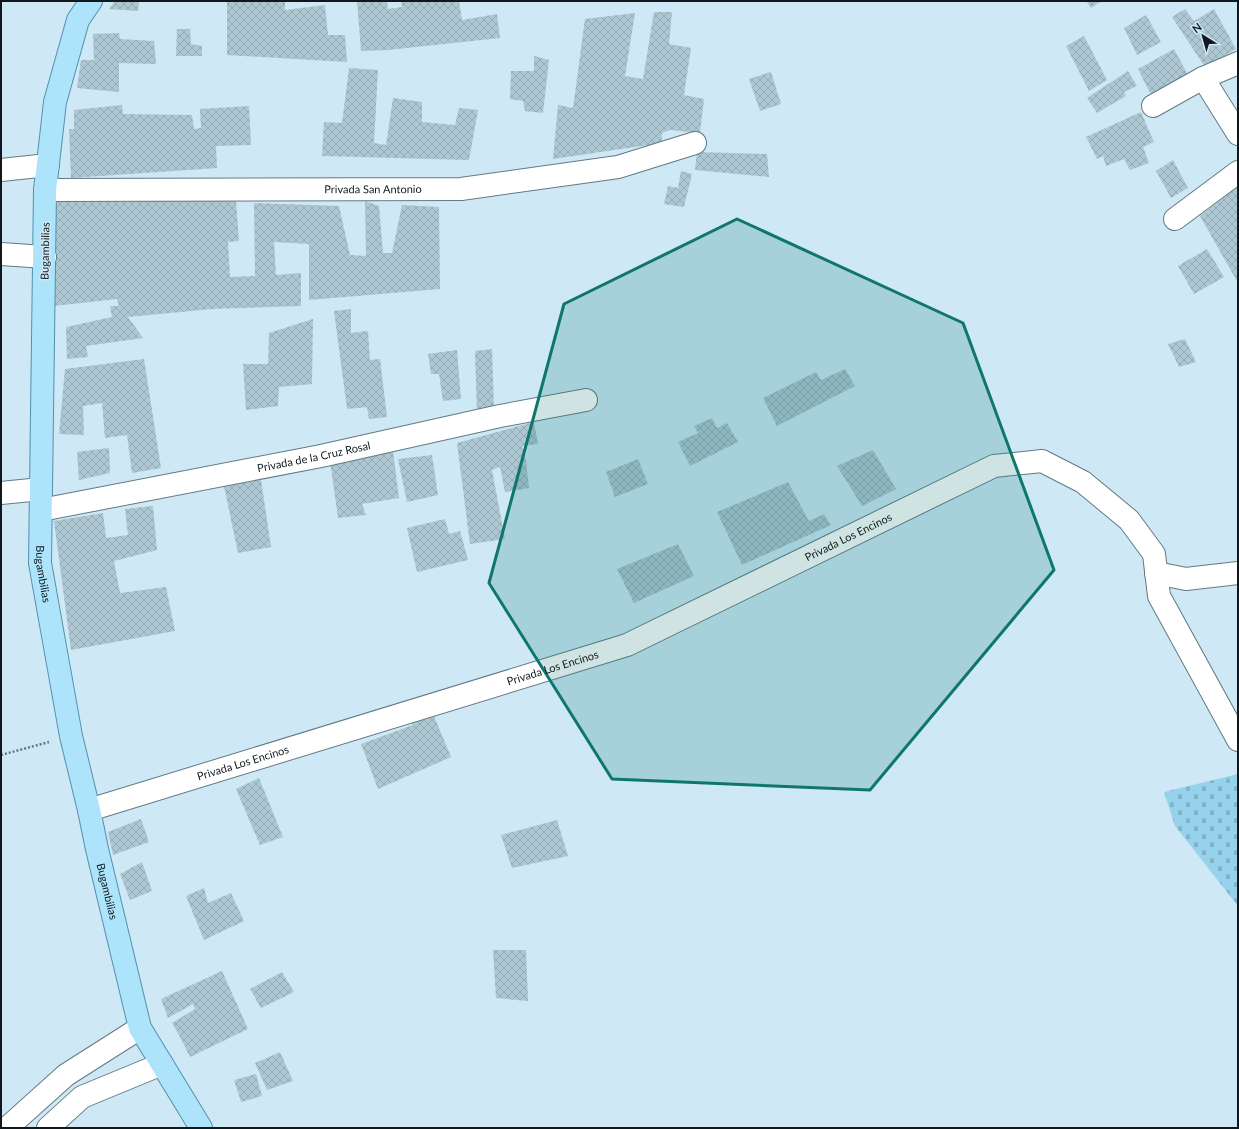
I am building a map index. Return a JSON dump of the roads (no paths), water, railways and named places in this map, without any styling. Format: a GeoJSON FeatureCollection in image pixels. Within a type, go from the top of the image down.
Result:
{"type":"FeatureCollection","features":[{"type":"Feature","properties":{"kind":"main road","name":"Bugambilias"},"geometry":{"type":"LineString","coordinates":[[91,1],[78,20],[55,102],[45,190],[40,563],[71,736],[140,1028],[201,1128]]}},
{"type":"Feature","properties":{"kind":"street"},"geometry":{"type":"LineString","coordinates":[[1153,106],[1204,78],[1238,63]]}},
{"type":"Feature","properties":{"kind":"street"},"geometry":{"type":"LineString","coordinates":[[1204,78],[1238,134]]}},
{"type":"Feature","properties":{"kind":"street","name":"Privada San Antonio"},"geometry":{"type":"LineString","coordinates":[[45,190],[461,189],[618,167],[695,143]]}},
{"type":"Feature","properties":{"kind":"street"},"geometry":{"type":"LineString","coordinates":[[1,170],[48,165]]}},
{"type":"Feature","properties":{"kind":"street"},"geometry":{"type":"LineString","coordinates":[[1175,219],[1238,172]]}},
{"type":"Feature","properties":{"kind":"street"},"geometry":{"type":"LineString","coordinates":[[1,254],[45,258]]}},
{"type":"Feature","properties":{"kind":"street","name":"Privada de la Cruz Rosal"},"geometry":{"type":"LineString","coordinates":[[1,493],[41,500],[321,456],[500,416],[586,400]]}},
{"type":"Feature","properties":{"kind":"street","name":"Privada Los Encinos"},"geometry":{"type":"LineString","coordinates":[[89,810],[627,645],[994,466],[1042,461],[1082,482],[1128,520],[1154,554],[1156,573]]}},
{"type":"Feature","properties":{"kind":"street"},"geometry":{"type":"LineString","coordinates":[[1238,573],[1186,579],[1156,573],[1159,596],[1238,740]]}},
{"type":"Feature","properties":{"kind":"street"},"geometry":{"type":"LineString","coordinates":[[7,1128],[66,1075],[140,1028]]}},
{"type":"Feature","properties":{"kind":"street"},"geometry":{"type":"LineString","coordinates":[[48,1128],[82,1097],[162,1064]]}}]}
